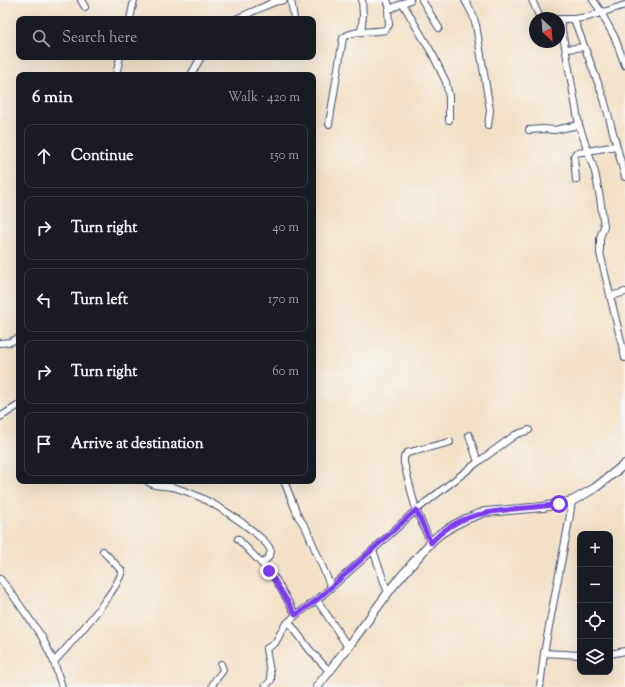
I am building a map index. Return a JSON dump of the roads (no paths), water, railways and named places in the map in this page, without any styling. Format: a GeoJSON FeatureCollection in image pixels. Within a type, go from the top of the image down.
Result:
{"type":"FeatureCollection","features":[{"type":"Feature","properties":{"kind":"street"},"geometry":{"type":"LineString","coordinates":[[81,0],[84,7]]}},
{"type":"Feature","properties":{"kind":"street"},"geometry":{"type":"LineString","coordinates":[[131,16],[134,0]]}},
{"type":"Feature","properties":{"kind":"street"},"geometry":{"type":"LineString","coordinates":[[291,0],[294,16]]}},
{"type":"Feature","properties":{"kind":"street"},"geometry":{"type":"LineString","coordinates":[[361,32],[363,16],[362,0]]}},
{"type":"Feature","properties":{"kind":"street"},"geometry":{"type":"LineString","coordinates":[[329,124],[343,38],[347,35],[361,32],[383,31],[386,29],[389,25],[388,11],[390,8],[387,0]]}},
{"type":"Feature","properties":{"kind":"street"},"geometry":{"type":"LineString","coordinates":[[390,8],[410,0]]}},
{"type":"Feature","properties":{"kind":"street"},"geometry":{"type":"LineString","coordinates":[[422,0],[439,28]]}},
{"type":"Feature","properties":{"kind":"street"},"geometry":{"type":"LineString","coordinates":[[465,0],[476,25],[490,110],[488,126]]}},
{"type":"Feature","properties":{"kind":"street"},"geometry":{"type":"LineString","coordinates":[[532,0],[537,12]]}},
{"type":"Feature","properties":{"kind":"street"},"geometry":{"type":"LineString","coordinates":[[593,0],[600,10],[604,12],[604,16],[615,38],[625,65]]}},
{"type":"Feature","properties":{"kind":"street"},"geometry":{"type":"LineString","coordinates":[[243,16],[274,2],[280,1]]}},
{"type":"Feature","properties":{"kind":"street"},"geometry":{"type":"LineString","coordinates":[[403,4],[433,55],[446,82],[449,97],[449,120]]}},
{"type":"Feature","properties":{"kind":"street"},"geometry":{"type":"LineString","coordinates":[[565,19],[588,17],[625,5]]}},
{"type":"Feature","properties":{"kind":"street"},"geometry":{"type":"LineString","coordinates":[[574,19],[604,99],[625,178]]}},
{"type":"Feature","properties":{"kind":"street"},"geometry":{"type":"LineString","coordinates":[[565,40],[579,125],[595,172],[604,218],[604,226],[600,238],[600,250],[625,358]]}},
{"type":"Feature","properties":{"kind":"street"},"geometry":{"type":"LineString","coordinates":[[567,49],[584,46]]}},
{"type":"Feature","properties":{"kind":"street"},"geometry":{"type":"LineString","coordinates":[[117,72],[119,60]]}},
{"type":"Feature","properties":{"kind":"street"},"geometry":{"type":"LineString","coordinates":[[193,72],[199,60]]}},
{"type":"Feature","properties":{"kind":"street"},"geometry":{"type":"LineString","coordinates":[[529,130],[554,130],[579,125]]}},
{"type":"Feature","properties":{"kind":"street"},"geometry":{"type":"LineString","coordinates":[[576,180],[575,154],[578,152],[588,152],[616,146]]}},
{"type":"Feature","properties":{"kind":"street"},"geometry":{"type":"LineString","coordinates":[[610,296],[625,292]]}},
{"type":"Feature","properties":{"kind":"street"},"geometry":{"type":"LineString","coordinates":[[0,343],[10,342],[16,339]]}},
{"type":"Feature","properties":{"kind":"street"},"geometry":{"type":"LineString","coordinates":[[0,417],[16,407]]}},
{"type":"Feature","properties":{"kind":"street"},"geometry":{"type":"LineString","coordinates":[[265,687],[271,680],[266,650],[275,643],[285,625],[317,600],[416,510],[515,435],[529,430]]}},
{"type":"Feature","properties":{"kind":"street"},"geometry":{"type":"LineString","coordinates":[[469,435],[478,462]]}},
{"type":"Feature","properties":{"kind":"street"},"geometry":{"type":"LineString","coordinates":[[431,543],[416,510],[404,462],[405,455],[407,453],[450,442]]}},
{"type":"Feature","properties":{"kind":"street"},"geometry":{"type":"LineString","coordinates":[[317,687],[388,593],[440,534],[454,525],[476,515],[494,511],[543,507],[572,501],[595,488],[625,464]]}},
{"type":"Feature","properties":{"kind":"street"},"geometry":{"type":"LineString","coordinates":[[152,484],[174,487],[196,495],[236,518],[269,546],[270,554],[262,564]]}},
{"type":"Feature","properties":{"kind":"street"},"geometry":{"type":"LineString","coordinates":[[285,484],[298,516],[306,528],[331,586]]}},
{"type":"Feature","properties":{"kind":"street"},"geometry":{"type":"LineString","coordinates":[[540,687],[544,653],[572,501]]}},
{"type":"Feature","properties":{"kind":"street"},"geometry":{"type":"LineString","coordinates":[[238,539],[276,580],[296,615]]}},
{"type":"Feature","properties":{"kind":"street"},"geometry":{"type":"LineString","coordinates":[[373,550],[388,593]]}},
{"type":"Feature","properties":{"kind":"street"},"geometry":{"type":"LineString","coordinates":[[54,662],[92,619],[114,588],[121,575],[122,571],[103,551]]}},
{"type":"Feature","properties":{"kind":"street"},"geometry":{"type":"LineString","coordinates":[[0,580],[10,591],[42,637],[54,662],[62,687]]}},
{"type":"Feature","properties":{"kind":"street"},"geometry":{"type":"LineString","coordinates":[[317,600],[348,647]]}},
{"type":"Feature","properties":{"kind":"street"},"geometry":{"type":"LineString","coordinates":[[289,622],[309,650],[328,671]]}},
{"type":"Feature","properties":{"kind":"street"},"geometry":{"type":"LineString","coordinates":[[613,653],[625,651]]}},
{"type":"Feature","properties":{"kind":"street"},"geometry":{"type":"LineString","coordinates":[[544,653],[577,655]]}},
{"type":"Feature","properties":{"kind":"street"},"geometry":{"type":"LineString","coordinates":[[212,687],[213,683],[223,670],[221,664]]}}]}
